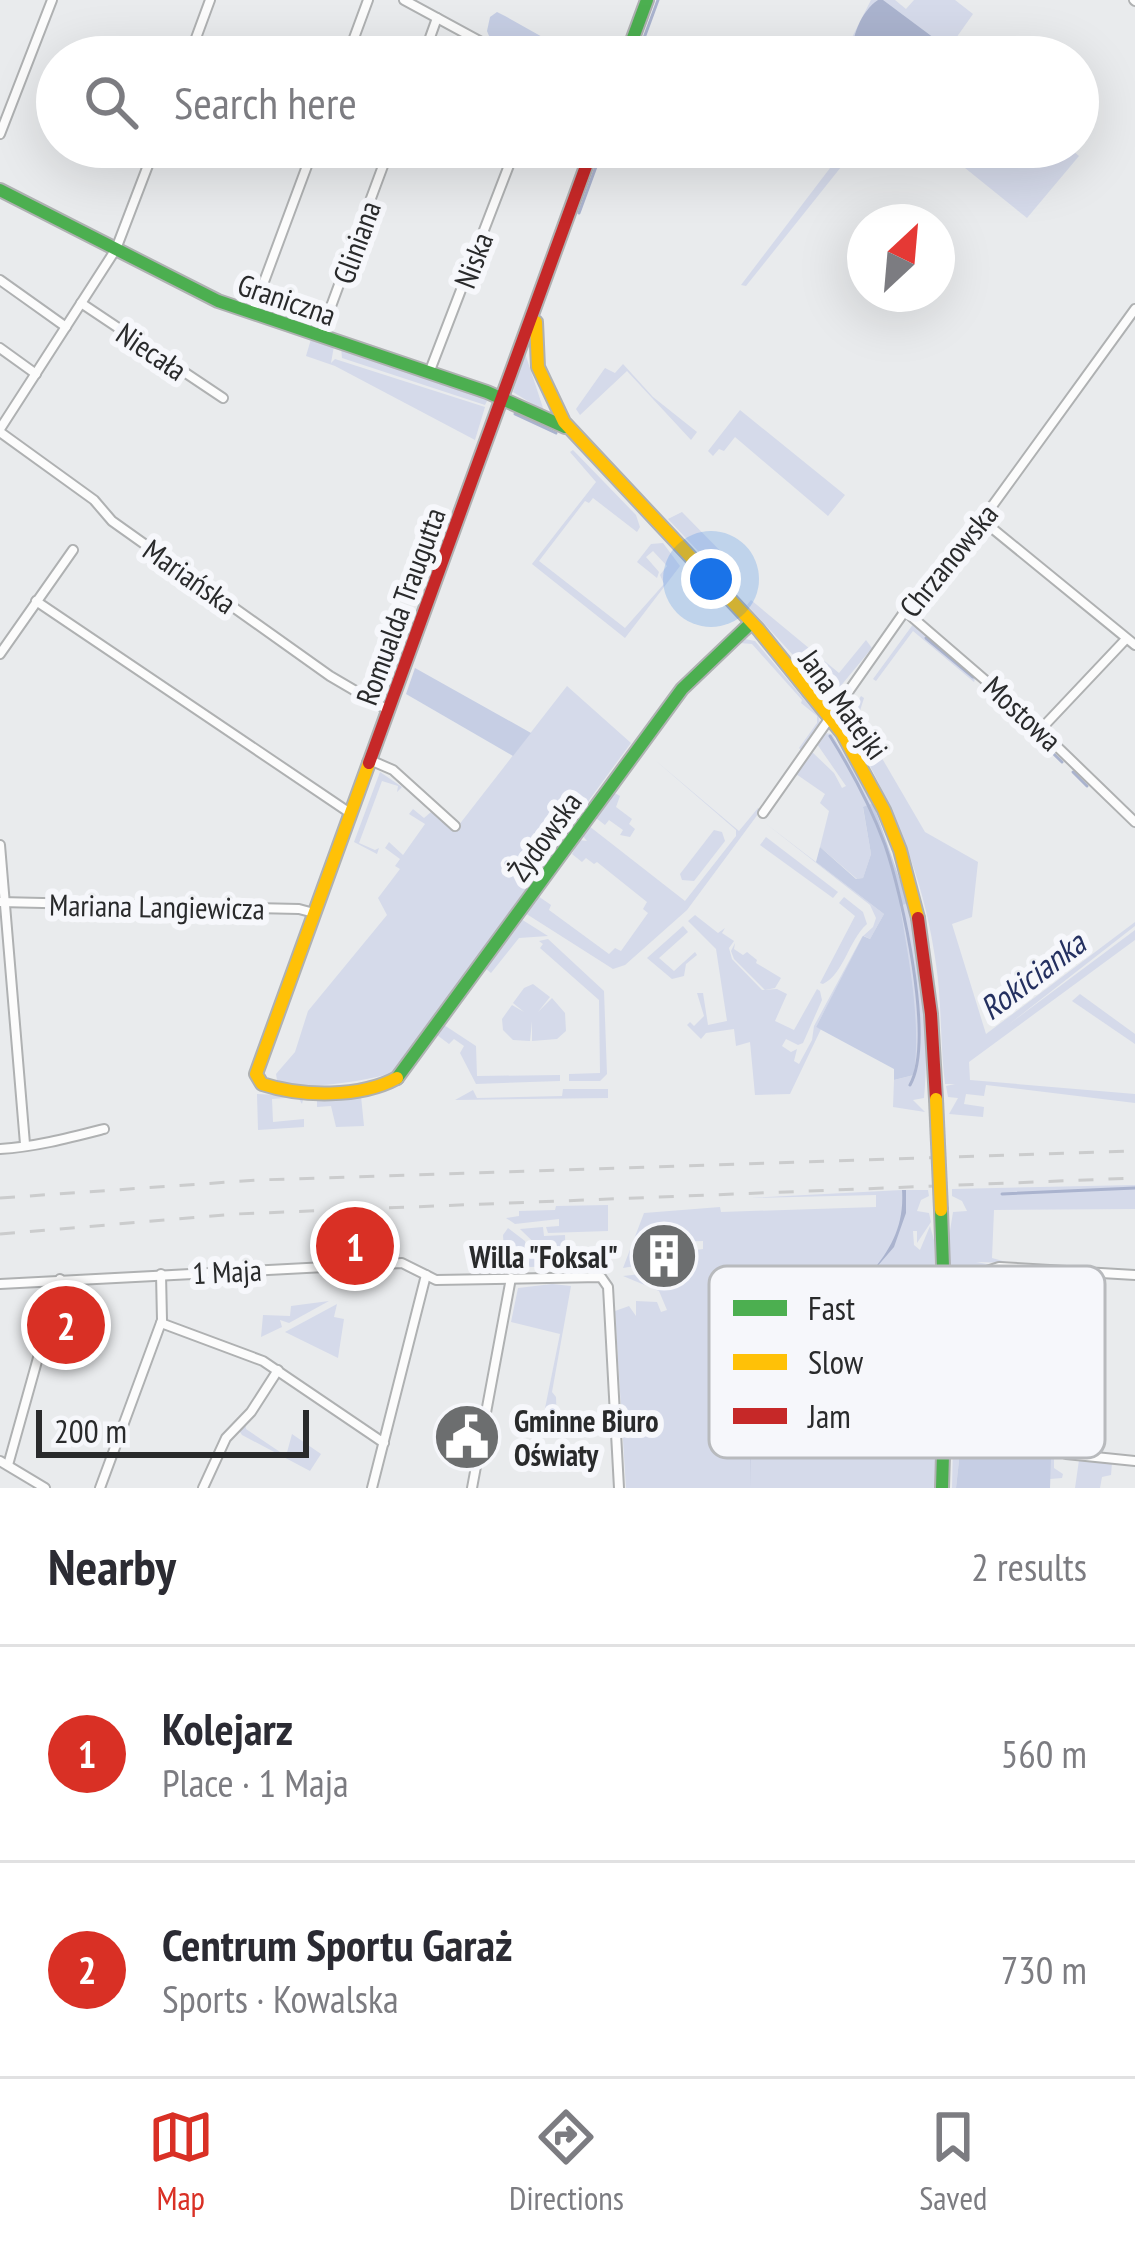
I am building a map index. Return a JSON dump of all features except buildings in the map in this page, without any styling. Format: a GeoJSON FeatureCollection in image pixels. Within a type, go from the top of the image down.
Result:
{"type":"FeatureCollection","features":[{"type":"Feature","properties":{"kind":"street"},"geometry":{"type":"LineString","coordinates":[[38,36],[52,0]]}},
{"type":"Feature","properties":{"kind":"street"},"geometry":{"type":"LineString","coordinates":[[197,36],[210,0]]}},
{"type":"Feature","properties":{"kind":"street"},"geometry":{"type":"LineString","coordinates":[[355,36],[368,0]]}},
{"type":"Feature","properties":{"kind":"street"},"geometry":{"type":"LineString","coordinates":[[404,0],[470,36]]}},
{"type":"Feature","properties":{"kind":"street"},"geometry":{"type":"LineString","coordinates":[[634,36],[647,0]]}},
{"type":"Feature","properties":{"kind":"street"},"geometry":{"type":"LineString","coordinates":[[431,36],[437,18]]}},
{"type":"Feature","properties":{"kind":"street"},"geometry":{"type":"LineString","coordinates":[[0,134],[36,41]]}},
{"type":"Feature","properties":{"kind":"street"},"geometry":{"type":"LineString","coordinates":[[0,430],[116,249],[147,168]]}},
{"type":"Feature","properties":{"kind":"street"},"geometry":{"type":"LineString","coordinates":[[252,314],[306,168]]}},
{"type":"Feature","properties":{"kind":"street","name":"Gliniana"},"geometry":{"type":"LineString","coordinates":[[320,336],[382,168]]}},
{"type":"Feature","properties":{"kind":"street","name":"Niska"},"geometry":{"type":"LineString","coordinates":[[429,373],[508,168]]}},
{"type":"Feature","properties":{"kind":"street","name":"Romualda Traugutta"},"geometry":{"type":"LineString","coordinates":[[259,1080],[256,1065],[585,168]]}},
{"type":"Feature","properties":{"kind":"street","name":"Graniczna"},"geometry":{"type":"LineString","coordinates":[[0,190],[252,314],[503,398],[568,429]]}},
{"type":"Feature","properties":{"kind":"street"},"geometry":{"type":"LineString","coordinates":[[0,280],[66,327]]}},
{"type":"Feature","properties":{"kind":"street","name":"Niecała"},"geometry":{"type":"LineString","coordinates":[[81,303],[224,398]]}},
{"type":"Feature","properties":{"kind":"street","name":"Jana Matejki"},"geometry":{"type":"LineString","coordinates":[[537,307],[534,350],[539,377],[568,429],[829,715],[886,814],[913,887],[928,963],[942,1266]]}},
{"type":"Feature","properties":{"kind":"street","name":"Chrzanowska"},"geometry":{"type":"LineString","coordinates":[[763,813],[905,611],[982,520],[1135,309]]}},
{"type":"Feature","properties":{"kind":"street"},"geometry":{"type":"LineString","coordinates":[[0,348],[36,374]]}},
{"type":"Feature","properties":{"kind":"street","name":"Mariańska"},"geometry":{"type":"LineString","coordinates":[[0,430],[94,500],[112,521],[330,676],[388,710]]}},
{"type":"Feature","properties":{"kind":"street"},"geometry":{"type":"LineString","coordinates":[[982,520],[1131,642],[1041,729]]}},
{"type":"Feature","properties":{"kind":"street"},"geometry":{"type":"LineString","coordinates":[[0,654],[73,550]]}},
{"type":"Feature","properties":{"kind":"street"},"geometry":{"type":"LineString","coordinates":[[36,601],[350,813]]}},
{"type":"Feature","properties":{"kind":"street","name":"Mostowa"},"geometry":{"type":"LineString","coordinates":[[905,611],[1041,729],[1135,821]]}},
{"type":"Feature","properties":{"kind":"street","name":"Żydowska"},"geometry":{"type":"LineString","coordinates":[[259,1080],[281,1090],[387,1084],[407,1065],[682,689],[750,624]]}},
{"type":"Feature","properties":{"kind":"street"},"geometry":{"type":"LineString","coordinates":[[370,760],[392,770],[455,826]]}},
{"type":"Feature","properties":{"kind":"street"},"geometry":{"type":"LineString","coordinates":[[0,844],[25,1144]]}},
{"type":"Feature","properties":{"kind":"street","name":"Mariana Langiewicza"},"geometry":{"type":"LineString","coordinates":[[3,902],[282,908],[314,913]]}},
{"type":"Feature","properties":{"kind":"street"},"geometry":{"type":"LineString","coordinates":[[0,1149],[41,1146],[104,1129]]}},
{"type":"Feature","properties":{"kind":"street","name":"1 Maja"},"geometry":{"type":"LineString","coordinates":[[0,1284],[402,1263],[436,1280],[604,1278],[619,1488]]}},
{"type":"Feature","properties":{"kind":"street"},"geometry":{"type":"LineString","coordinates":[[1105,1273],[1135,1275]]}},
{"type":"Feature","properties":{"kind":"street"},"geometry":{"type":"LineString","coordinates":[[100,1488],[160,1323],[161,1274]]}},
{"type":"Feature","properties":{"kind":"street"},"geometry":{"type":"LineString","coordinates":[[373,1488],[426,1275]]}},
{"type":"Feature","properties":{"kind":"street"},"geometry":{"type":"LineString","coordinates":[[472,1488],[512,1278]]}},
{"type":"Feature","properties":{"kind":"street"},"geometry":{"type":"LineString","coordinates":[[45,1488],[4,1463],[60,1279]]}},
{"type":"Feature","properties":{"kind":"street"},"geometry":{"type":"LineString","coordinates":[[160,1323],[244,1352],[278,1370],[384,1443]]}},
{"type":"Feature","properties":{"kind":"street"},"geometry":{"type":"LineString","coordinates":[[203,1488],[226,1438],[251,1412],[278,1370]]}},
{"type":"Feature","properties":{"kind":"street","name":"Jana Matejki"},"geometry":{"type":"LineString","coordinates":[[942,1488],[943,1458]]}},
{"type":"Feature","properties":{"kind":"street"},"geometry":{"type":"LineString","coordinates":[[1105,1458],[1135,1461]]}},
{"type":"Feature","properties":{"kind":"shaded area"},"geometry":{"type":"Polygon","coordinates":[[[871,0],[895,0],[906,9],[914,0],[955,0],[973,14],[957,36],[853,36],[871,0]]]}},
{"type":"Feature","properties":{"kind":"shaded area"},"geometry":{"type":"Polygon","coordinates":[[[883,0],[931,36],[855,36],[867,11],[883,0]]]}},
{"type":"Feature","properties":{"kind":"shaded area"},"geometry":{"type":"Polygon","coordinates":[[[497,12],[540,36],[489,36],[490,17],[497,12]]]}},
{"type":"Feature","properties":{"kind":"shaded area"},"geometry":{"type":"Polygon","coordinates":[[[830,168],[840,168],[746,286],[741,285],[830,168]]]}},
{"type":"Feature","properties":{"kind":"shaded area"},"geometry":{"type":"Polygon","coordinates":[[[965,168],[1069,168],[1027,218],[965,168]]]}},
{"type":"Feature","properties":{"kind":"shaded area"},"geometry":{"type":"Polygon","coordinates":[[[266,293],[322,318],[318,325],[264,310],[266,293]]]}},
{"type":"Feature","properties":{"kind":"shaded area"},"geometry":{"type":"Polygon","coordinates":[[[311,339],[334,346],[331,363],[335,359],[485,407],[475,440],[335,366],[306,356],[311,339]]]}},
{"type":"Feature","properties":{"kind":"shaded area"},"geometry":{"type":"Polygon","coordinates":[[[341,348],[487,401],[485,405],[342,358],[341,348]]]}},
{"type":"Feature","properties":{"kind":"shaded area"},"geometry":{"type":"Polygon","coordinates":[[[525,353],[544,411],[513,392],[525,353]]]}},
{"type":"Feature","properties":{"kind":"shaded area"},"geometry":{"type":"Polygon","coordinates":[[[623,364],[653,397],[697,432],[691,440],[627,371],[580,415],[576,409],[605,368],[615,373],[623,364]]]}},
{"type":"Feature","properties":{"kind":"shaded area"},"geometry":{"type":"Polygon","coordinates":[[[740,410],[845,495],[828,516],[735,437],[724,451],[719,449],[713,456],[708,451],[740,410]]]}},
{"type":"Feature","properties":{"kind":"shaded area"},"geometry":{"type":"Polygon","coordinates":[[[570,452],[636,515],[640,527],[637,532],[593,498],[585,501],[539,561],[625,628],[664,584],[660,575],[667,566],[653,551],[646,557],[659,572],[657,578],[637,562],[651,544],[663,543],[680,566],[625,638],[532,564],[596,482],[570,452]]]}},
{"type":"Feature","properties":{"kind":"shaded area"},"geometry":{"type":"Polygon","coordinates":[[[682,512],[732,563],[734,575],[728,583],[668,519],[682,512]]]}},
{"type":"Feature","properties":{"kind":"shaded area"},"geometry":{"type":"Polygon","coordinates":[[[751,600],[839,673],[866,640],[872,648],[839,688],[826,691],[747,605],[751,600]]]}},
{"type":"Feature","properties":{"kind":"shaded area"},"geometry":{"type":"Polygon","coordinates":[[[914,623],[976,676],[974,682],[913,631],[873,679],[914,623]]]}},
{"type":"Feature","properties":{"kind":"shaded area"},"geometry":{"type":"Polygon","coordinates":[[[755,641],[819,717],[820,724],[802,751],[799,748],[817,716],[752,644],[739,643],[755,641]]]}},
{"type":"Feature","properties":{"kind":"shaded area"},"geometry":{"type":"Polygon","coordinates":[[[415,668],[531,733],[513,756],[406,694],[415,668]]]}},
{"type":"Feature","properties":{"kind":"shaded area"},"geometry":{"type":"Polygon","coordinates":[[[567,686],[631,743],[554,848],[543,841],[525,867],[536,875],[392,1073],[317,1085],[277,1080],[276,1074],[295,1052],[308,1011],[387,915],[378,898],[400,869],[395,866],[400,859],[385,848],[389,842],[403,855],[425,824],[409,814],[413,809],[424,818],[431,812],[455,830],[567,686]]]}},
{"type":"Feature","properties":{"kind":"shaded area"},"geometry":{"type":"Polygon","coordinates":[[[861,696],[858,717],[925,832],[978,862],[972,917],[952,924],[986,1034],[1135,922],[1008,1025],[1135,930],[1135,940],[969,1062],[970,1080],[1135,1094],[1135,1103],[986,1085],[984,1096],[966,1094],[964,1104],[984,1107],[983,1117],[949,1114],[958,1098],[948,1097],[946,1086],[955,1084],[945,1084],[938,979],[923,900],[891,809],[845,722],[861,696]]]}},
{"type":"Feature","properties":{"kind":"shaded area"},"geometry":{"type":"Polygon","coordinates":[[[825,733],[832,734],[873,803],[863,808],[871,854],[863,878],[857,879],[820,847],[829,811],[820,803],[825,794],[796,774],[811,751],[842,788],[846,786],[817,744],[825,733]]]}},
{"type":"Feature","properties":{"kind":"shaded area"},"geometry":{"type":"Polygon","coordinates":[[[655,760],[739,831],[761,810],[687,910],[625,965],[613,969],[525,913],[538,896],[551,905],[549,910],[609,954],[615,948],[621,951],[648,913],[643,909],[647,902],[597,862],[586,858],[582,862],[572,854],[579,840],[587,841],[582,835],[589,826],[685,901],[736,830],[655,760]]]}},
{"type":"Feature","properties":{"kind":"shaded area"},"geometry":{"type":"Polygon","coordinates":[[[380,772],[402,787],[397,792],[398,786],[382,781],[359,843],[379,848],[377,854],[354,842],[380,772]]]}},
{"type":"Feature","properties":{"kind":"shaded area"},"geometry":{"type":"Polygon","coordinates":[[[613,792],[620,796],[616,807],[632,819],[629,824],[635,829],[630,837],[620,835],[623,830],[609,820],[605,825],[596,818],[613,792]]]}},
{"type":"Feature","properties":{"kind":"shaded area"},"geometry":{"type":"Polygon","coordinates":[[[873,803],[908,903],[900,906],[913,990],[916,1053],[914,1075],[894,1080],[894,1069],[816,1027],[863,936],[870,939],[884,914],[816,862],[820,847],[856,879],[863,878],[871,854],[863,807],[873,803]]]}},
{"type":"Feature","properties":{"kind":"shaded area"},"geometry":{"type":"Polygon","coordinates":[[[765,823],[884,914],[870,939],[864,936],[816,1027],[821,1029],[790,1094],[755,1095],[750,1042],[736,1046],[734,1029],[706,1033],[701,1039],[687,1025],[694,1026],[704,1016],[697,993],[703,993],[708,1025],[727,1021],[716,949],[688,921],[695,915],[718,933],[725,928],[722,933],[734,941],[729,948],[732,959],[762,990],[787,994],[775,1021],[794,1030],[817,989],[820,991],[822,1000],[803,1043],[786,1039],[782,1046],[791,1052],[797,1049],[794,1061],[799,1064],[814,1026],[862,937],[876,918],[870,905],[765,823]]]}},
{"type":"Feature","properties":{"kind":"shaded area"},"geometry":{"type":"Polygon","coordinates":[[[714,830],[722,832],[725,841],[694,881],[682,880],[680,874],[714,830]]]}},
{"type":"Feature","properties":{"kind":"shaded area"},"geometry":{"type":"Polygon","coordinates":[[[766,837],[838,892],[833,898],[760,845],[766,837]]]}},
{"type":"Feature","properties":{"kind":"shaded area"},"geometry":{"type":"Polygon","coordinates":[[[844,897],[863,912],[867,924],[836,973],[823,984],[855,916],[839,903],[844,897]]]}},
{"type":"Feature","properties":{"kind":"shaded area"},"geometry":{"type":"Polygon","coordinates":[[[908,903],[921,976],[926,1049],[924,1098],[913,1100],[925,1112],[893,1107],[894,1080],[914,1075],[915,1070],[899,905],[908,903]]]}},
{"type":"Feature","properties":{"kind":"shaded area"},"geometry":{"type":"Polygon","coordinates":[[[521,919],[548,936],[519,938],[491,973],[485,968],[521,919]]]}},
{"type":"Feature","properties":{"kind":"shaded area"},"geometry":{"type":"Polygon","coordinates":[[[683,926],[688,932],[659,958],[674,971],[695,952],[697,955],[686,964],[684,976],[672,979],[647,958],[683,926]]]}},
{"type":"Feature","properties":{"kind":"shaded area"},"geometry":{"type":"Polygon","coordinates":[[[548,939],[604,991],[607,1074],[600,1081],[569,1081],[569,1074],[600,1073],[599,1000],[540,948],[539,941],[548,939]]]}},
{"type":"Feature","properties":{"kind":"shaded area"},"geometry":{"type":"Polygon","coordinates":[[[735,943],[734,949],[743,955],[747,952],[781,978],[775,988],[765,990],[734,959],[731,951],[735,943]]]}},
{"type":"Feature","properties":{"kind":"shaded area"},"geometry":{"type":"Polygon","coordinates":[[[533,984],[550,997],[538,1012],[552,998],[565,1013],[566,1031],[557,1039],[532,1041],[532,1021],[530,1041],[513,1040],[503,1030],[502,1019],[512,1005],[524,1012],[513,1003],[533,984]]]}},
{"type":"Feature","properties":{"kind":"shaded area"},"geometry":{"type":"Polygon","coordinates":[[[1080,994],[1135,1034],[1135,1044],[1072,1001],[1080,994]]]}},
{"type":"Feature","properties":{"kind":"shaded area"},"geometry":{"type":"Polygon","coordinates":[[[444,1025],[476,1046],[477,1076],[560,1075],[560,1081],[476,1084],[460,1053],[464,1046],[454,1039],[449,1044],[437,1035],[444,1025]]]}},
{"type":"Feature","properties":{"kind":"shaded area"},"geometry":{"type":"Polygon","coordinates":[[[563,1089],[608,1089],[608,1098],[455,1100],[473,1090],[477,1098],[562,1096],[563,1089]]]}},
{"type":"Feature","properties":{"kind":"shaded area"},"geometry":{"type":"Polygon","coordinates":[[[257,1094],[304,1096],[302,1104],[298,1097],[272,1099],[273,1122],[304,1119],[304,1127],[258,1130],[257,1094]]]}},
{"type":"Feature","properties":{"kind":"shaded area"},"geometry":{"type":"Polygon","coordinates":[[[361,1096],[364,1126],[336,1127],[331,1106],[317,1107],[317,1097],[361,1096]]]}},
{"type":"Feature","properties":{"kind":"shaded area"},"geometry":{"type":"Polygon","coordinates":[[[1135,1185],[1135,1209],[994,1210],[992,1258],[1010,1263],[950,1266],[953,1212],[967,1211],[952,1196],[952,1189],[1135,1185]]]}},
{"type":"Feature","properties":{"kind":"shaded area"},"geometry":{"type":"Polygon","coordinates":[[[902,1190],[905,1206],[906,1190],[928,1190],[929,1196],[921,1200],[917,1211],[929,1213],[931,1222],[917,1243],[917,1231],[913,1231],[914,1245],[920,1250],[930,1226],[935,1266],[709,1266],[709,1458],[935,1458],[934,1488],[626,1488],[615,1311],[629,1306],[636,1316],[636,1301],[657,1302],[661,1312],[667,1310],[659,1291],[623,1276],[641,1274],[643,1279],[682,1282],[689,1269],[689,1251],[703,1249],[703,1241],[647,1243],[641,1249],[646,1252],[646,1264],[623,1268],[644,1213],[720,1207],[721,1212],[876,1207],[876,1195],[750,1198],[902,1190]]]}},
{"type":"Feature","properties":{"kind":"shaded area"},"geometry":{"type":"Polygon","coordinates":[[[902,1190],[906,1190],[906,1213],[894,1247],[876,1266],[891,1244],[902,1210],[902,1190]]]}},
{"type":"Feature","properties":{"kind":"shaded area"},"geometry":{"type":"Polygon","coordinates":[[[608,1205],[608,1231],[548,1233],[546,1227],[559,1226],[559,1219],[515,1224],[506,1218],[519,1216],[519,1211],[555,1210],[556,1206],[608,1205]]]}},
{"type":"Feature","properties":{"kind":"shaded area"},"geometry":{"type":"Polygon","coordinates":[[[543,1227],[544,1236],[565,1235],[566,1266],[556,1264],[520,1229],[543,1227]]]}},
{"type":"Feature","properties":{"kind":"shaded area"},"geometry":{"type":"Polygon","coordinates":[[[508,1228],[525,1241],[527,1250],[536,1251],[553,1266],[505,1268],[503,1235],[508,1228]]]}},
{"type":"Feature","properties":{"kind":"shaded area"},"geometry":{"type":"Polygon","coordinates":[[[571,1286],[552,1392],[557,1426],[567,1432],[540,1433],[560,1334],[511,1322],[518,1288],[571,1286]]]}},
{"type":"Feature","properties":{"kind":"shaded area"},"geometry":{"type":"Polygon","coordinates":[[[329,1301],[289,1323],[280,1320],[282,1327],[261,1337],[263,1315],[290,1316],[291,1306],[329,1301]]]}},
{"type":"Feature","properties":{"kind":"shaded area"},"geometry":{"type":"Polygon","coordinates":[[[337,1304],[334,1317],[344,1319],[338,1358],[285,1332],[337,1304]]]}},
{"type":"Feature","properties":{"kind":"shaded area"},"geometry":{"type":"Polygon","coordinates":[[[245,1422],[246,1429],[286,1456],[292,1434],[321,1454],[310,1471],[242,1435],[238,1429],[245,1422]]]}},
{"type":"Feature","properties":{"kind":"shaded area"},"geometry":{"type":"Polygon","coordinates":[[[953,1458],[959,1458],[956,1488],[952,1488],[953,1458]]]}},
{"type":"Feature","properties":{"kind":"shaded area"},"geometry":{"type":"Polygon","coordinates":[[[959,1458],[1051,1458],[1050,1488],[956,1488],[959,1458]]]}},
{"type":"Feature","properties":{"kind":"shaded area"},"geometry":{"type":"Polygon","coordinates":[[[1050,1458],[1054,1458],[1054,1468],[1063,1474],[1050,1479],[1050,1458]]]}},
{"type":"Feature","properties":{"kind":"shaded area"},"geometry":{"type":"Polygon","coordinates":[[[1072,1458],[1135,1465],[1112,1463],[1111,1475],[1102,1477],[1100,1488],[1075,1488],[1079,1460],[1072,1458]]]}},
{"type":"Feature","properties":{"kind":"waterway"},"geometry":{"type":"LineString","coordinates":[[645,36],[658,0]]}},
{"type":"Feature","properties":{"kind":"waterway"},"geometry":{"type":"LineString","coordinates":[[579,213],[596,168]]}},
{"type":"Feature","properties":{"kind":"waterway"},"geometry":{"type":"LineString","coordinates":[[515,414],[556,433]]}},
{"type":"Feature","properties":{"kind":"waterway"},"geometry":{"type":"LineString","coordinates":[[926,638],[973,677]]}},
{"type":"Feature","properties":{"kind":"waterway"},"geometry":{"type":"LineString","coordinates":[[983,686],[1003,705]]}},
{"type":"Feature","properties":{"kind":"waterway"},"geometry":{"type":"LineString","coordinates":[[1017,718],[1062,762]]}},
{"type":"Feature","properties":{"kind":"waterway"},"geometry":{"type":"LineString","coordinates":[[830,736],[874,817],[900,897],[918,1003],[917,1064],[910,1085]]}},
{"type":"Feature","properties":{"kind":"waterway"},"geometry":{"type":"LineString","coordinates":[[1073,772],[1087,786]]}},
{"type":"Feature","properties":{"kind":"waterway"},"geometry":{"type":"LineString","coordinates":[[1002,1194],[1135,1188]]}},
{"type":"Feature","properties":{"kind":"railway"},"geometry":{"type":"LineString","coordinates":[[0,1198],[258,1180],[1135,1151]]}},
{"type":"Feature","properties":{"kind":"railway"},"geometry":{"type":"LineString","coordinates":[[0,1234],[236,1214],[1135,1178]]}},
{"type":"Feature","properties":{"kind":"traffic: fast"},"geometry":{"type":"LineString","coordinates":[[634,36],[647,0]]}},
{"type":"Feature","properties":{"kind":"traffic: fast"},"geometry":{"type":"LineString","coordinates":[[0,190],[218,301],[487,392],[565,427]]}},
{"type":"Feature","properties":{"kind":"traffic: fast"},"geometry":{"type":"LineString","coordinates":[[397,1078],[682,689],[750,624]]}},
{"type":"Feature","properties":{"kind":"traffic: fast"},"geometry":{"type":"LineString","coordinates":[[941,1210],[943,1266]]}},
{"type":"Feature","properties":{"kind":"traffic: fast"},"geometry":{"type":"LineString","coordinates":[[942,1488],[943,1458]]}},
{"type":"Feature","properties":{"kind":"traffic: slow"},"geometry":{"type":"LineString","coordinates":[[536,322],[538,367],[564,422],[758,629],[842,733],[884,810],[918,918]]}},
{"type":"Feature","properties":{"kind":"traffic: slow"},"geometry":{"type":"LineString","coordinates":[[369,763],[256,1074],[262,1084],[313,1093],[366,1089],[397,1078]]}},
{"type":"Feature","properties":{"kind":"traffic: slow"},"geometry":{"type":"LineString","coordinates":[[936,1099],[941,1210]]}},
{"type":"Feature","properties":{"kind":"traffic: jam"},"geometry":{"type":"LineString","coordinates":[[369,763],[585,168]]}},
{"type":"Feature","properties":{"kind":"traffic: jam"},"geometry":{"type":"LineString","coordinates":[[918,918],[936,1099]]}},
{"type":"Feature","properties":{"kind":"place","name":"Kolejarz"},"geometry":{"type":"Point","coordinates":[355,1246]}},
{"type":"Feature","properties":{"kind":"place","name":"Willa \"Foksal\""},"geometry":{"type":"Point","coordinates":[664,1256]}},
{"type":"Feature","properties":{"kind":"place","name":"Centrum Sportu Garaż"},"geometry":{"type":"Point","coordinates":[66,1325]}},
{"type":"Feature","properties":{"kind":"place","name":"Gminne Biuro Oświaty"},"geometry":{"type":"Point","coordinates":[467,1437]}},
{"type":"Feature","properties":{"kind":"water label","name":"Rokicianka"},"geometry":{"type":"Point","coordinates":[1032,975]}}]}
